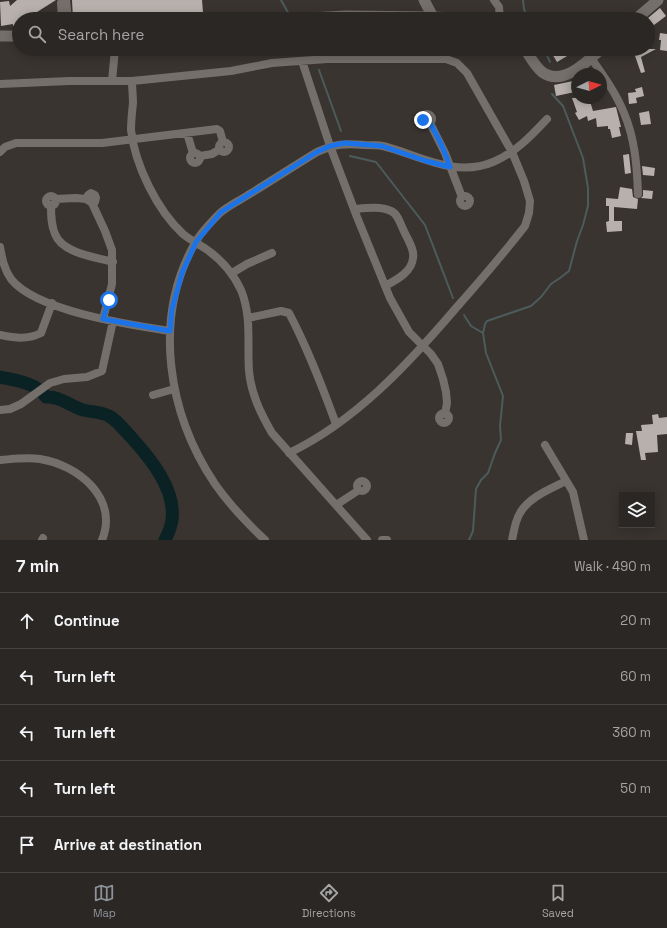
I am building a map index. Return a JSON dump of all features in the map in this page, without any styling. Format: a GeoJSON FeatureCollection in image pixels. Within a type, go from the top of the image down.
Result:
{"type":"FeatureCollection","features":[{"type":"Feature","properties":{"kind":"main road"},"geometry":{"type":"LineString","coordinates":[[424,0],[431,12]]}},
{"type":"Feature","properties":{"kind":"main road"},"geometry":{"type":"LineString","coordinates":[[644,12],[658,0]]}},
{"type":"Feature","properties":{"kind":"main road"},"geometry":{"type":"LineString","coordinates":[[0,36],[12,36]]}},
{"type":"Feature","properties":{"kind":"main road"},"geometry":{"type":"LineString","coordinates":[[530,56],[536,66],[545,74],[558,77],[569,74],[591,58]]}},
{"type":"Feature","properties":{"kind":"street"},"geometry":{"type":"LineString","coordinates":[[62,0],[62,12]]}},
{"type":"Feature","properties":{"kind":"street"},"geometry":{"type":"LineString","coordinates":[[66,0],[67,12]]}},
{"type":"Feature","properties":{"kind":"street"},"geometry":{"type":"LineString","coordinates":[[494,0],[499,7],[499,12]]}},
{"type":"Feature","properties":{"kind":"street"},"geometry":{"type":"LineString","coordinates":[[112,81],[114,56]]}},
{"type":"Feature","properties":{"kind":"street"},"geometry":{"type":"LineString","coordinates":[[591,58],[624,113],[634,146],[637,162],[638,194]]}},
{"type":"Feature","properties":{"kind":"street"},"geometry":{"type":"LineString","coordinates":[[0,84],[132,81],[231,70],[272,63],[327,59],[446,59],[457,63],[467,73],[512,152],[524,181],[530,200],[529,213],[525,226],[423,346],[381,387],[358,408],[336,424],[305,445],[290,453]]}},
{"type":"Feature","properties":{"kind":"street"},"geometry":{"type":"LineString","coordinates":[[302,61],[330,146],[390,298],[409,332],[431,354],[438,364],[444,379],[447,403],[445,414]]}},
{"type":"Feature","properties":{"kind":"street"},"geometry":{"type":"LineString","coordinates":[[132,81],[132,139],[144,177],[155,197],[170,218],[184,234],[220,259],[232,273],[241,292],[248,318],[250,333],[249,372],[255,399],[262,416],[272,433],[367,540]]}},
{"type":"Feature","properties":{"kind":"street"},"geometry":{"type":"LineString","coordinates":[[265,540],[232,506],[215,483],[198,454],[182,419],[174,389],[170,365],[169,343],[172,309],[182,273],[196,242],[221,212],[317,152],[330,146],[345,143],[382,146],[426,161],[450,167],[472,167],[492,163],[512,152],[526,141],[547,119]]}},
{"type":"Feature","properties":{"kind":"street"},"geometry":{"type":"LineString","coordinates":[[430,123],[445,152],[462,197]]}},
{"type":"Feature","properties":{"kind":"street"},"geometry":{"type":"LineString","coordinates":[[0,152],[5,147],[16,143],[102,143],[217,129],[220,131],[221,146],[212,154],[196,155],[188,133]]}},
{"type":"Feature","properties":{"kind":"street"},"geometry":{"type":"LineString","coordinates":[[103,319],[112,284],[113,262],[110,241],[89,201],[76,198],[53,202],[53,227],[55,235],[65,247],[113,262]]}},
{"type":"Feature","properties":{"kind":"street"},"geometry":{"type":"LineString","coordinates":[[354,209],[386,209],[393,212],[397,217],[412,250],[414,258],[409,269],[397,280],[385,286]]}},
{"type":"Feature","properties":{"kind":"street"},"geometry":{"type":"LineString","coordinates":[[0,247],[5,269],[11,279],[32,296],[103,319],[170,331]]}},
{"type":"Feature","properties":{"kind":"street"},"geometry":{"type":"LineString","coordinates":[[232,273],[247,264],[272,253]]}},
{"type":"Feature","properties":{"kind":"street"},"geometry":{"type":"LineString","coordinates":[[0,335],[21,338],[34,336],[41,333],[52,303]]}},
{"type":"Feature","properties":{"kind":"street"},"geometry":{"type":"LineString","coordinates":[[248,318],[280,311],[289,313],[316,370],[336,424]]}},
{"type":"Feature","properties":{"kind":"street"},"geometry":{"type":"LineString","coordinates":[[0,410],[21,404],[50,383],[64,379],[86,377],[102,371],[113,321]]}},
{"type":"Feature","properties":{"kind":"street"},"geometry":{"type":"LineString","coordinates":[[154,395],[174,389]]}},
{"type":"Feature","properties":{"kind":"street"},"geometry":{"type":"LineString","coordinates":[[545,445],[573,492],[584,540]]}},
{"type":"Feature","properties":{"kind":"street"},"geometry":{"type":"LineString","coordinates":[[0,460],[29,458],[51,462],[74,472],[87,481],[94,488],[104,505],[106,528],[102,540]]}},
{"type":"Feature","properties":{"kind":"street"},"geometry":{"type":"LineString","coordinates":[[512,540],[519,513],[527,504],[566,481]]}},
{"type":"Feature","properties":{"kind":"street"},"geometry":{"type":"LineString","coordinates":[[336,504],[359,490]]}},
{"type":"Feature","properties":{"kind":"street"},"geometry":{"type":"LineString","coordinates":[[382,540],[387,540]]}},
{"type":"Feature","properties":{"kind":"building"},"geometry":{"type":"Polygon","coordinates":[[[17,0],[56,0],[37,12],[12,12],[12,24],[1,26],[0,2],[9,1],[10,6],[17,0]]]}},
{"type":"Feature","properties":{"kind":"building"},"geometry":{"type":"Polygon","coordinates":[[[72,0],[202,0],[203,12],[73,12],[72,0]]]}},
{"type":"Feature","properties":{"kind":"building"},"geometry":{"type":"Polygon","coordinates":[[[660,8],[666,16],[655,24],[655,12],[660,8]]]}},
{"type":"Feature","properties":{"kind":"building"},"geometry":{"type":"Polygon","coordinates":[[[660,33],[667,34],[667,51],[660,50],[660,33]]]}},
{"type":"Feature","properties":{"kind":"building"},"geometry":{"type":"Polygon","coordinates":[[[553,56],[567,56],[557,62],[553,56]]]}},
{"type":"Feature","properties":{"kind":"building"},"geometry":{"type":"Polygon","coordinates":[[[635,56],[643,56],[641,57],[645,72],[641,73],[635,56]]]}},
{"type":"Feature","properties":{"kind":"building"},"geometry":{"type":"Polygon","coordinates":[[[571,81],[571,93],[556,96],[554,85],[571,81]]]}},
{"type":"Feature","properties":{"kind":"building"},"geometry":{"type":"Polygon","coordinates":[[[642,87],[644,96],[636,98],[637,103],[629,104],[628,93],[636,92],[635,89],[642,87]]]}},
{"type":"Feature","properties":{"kind":"building"},"geometry":{"type":"Polygon","coordinates":[[[574,104],[591,104],[593,111],[616,107],[621,127],[619,127],[621,136],[612,138],[608,126],[597,127],[596,118],[588,121],[587,116],[579,120],[575,113],[577,112],[574,104]]]}},
{"type":"Feature","properties":{"kind":"building"},"geometry":{"type":"Polygon","coordinates":[[[649,111],[651,124],[641,125],[639,113],[649,111]]]}},
{"type":"Feature","properties":{"kind":"building"},"geometry":{"type":"Polygon","coordinates":[[[629,154],[631,173],[625,174],[623,155],[629,154]]]}},
{"type":"Feature","properties":{"kind":"building"},"geometry":{"type":"Polygon","coordinates":[[[642,166],[655,168],[654,176],[643,175],[642,166]]]}},
{"type":"Feature","properties":{"kind":"building"},"geometry":{"type":"Polygon","coordinates":[[[620,187],[632,189],[633,197],[638,199],[637,209],[614,207],[614,221],[622,221],[622,231],[607,232],[606,222],[609,221],[609,206],[606,206],[606,198],[618,199],[620,187]]]}},
{"type":"Feature","properties":{"kind":"building"},"geometry":{"type":"Polygon","coordinates":[[[643,190],[653,191],[652,199],[641,198],[643,196],[643,190]]]}},
{"type":"Feature","properties":{"kind":"building"},"geometry":{"type":"Polygon","coordinates":[[[658,414],[659,418],[667,417],[667,434],[657,435],[658,452],[645,453],[646,460],[641,460],[636,431],[642,431],[641,425],[653,424],[652,415],[658,414]]]}},
{"type":"Feature","properties":{"kind":"building"},"geometry":{"type":"Polygon","coordinates":[[[626,433],[633,433],[632,445],[625,444],[626,433]]]}},
{"type":"Feature","properties":{"kind":"waterway"},"geometry":{"type":"LineString","coordinates":[[281,0],[288,12]]}},
{"type":"Feature","properties":{"kind":"waterway"},"geometry":{"type":"LineString","coordinates":[[523,0],[525,12]]}},
{"type":"Feature","properties":{"kind":"waterway"},"geometry":{"type":"LineString","coordinates":[[547,56],[550,62]]}},
{"type":"Feature","properties":{"kind":"waterway"},"geometry":{"type":"LineString","coordinates":[[319,70],[341,131]]}},
{"type":"Feature","properties":{"kind":"waterway"},"geometry":{"type":"LineString","coordinates":[[469,540],[473,531],[476,489],[481,480],[488,473],[501,440],[500,426],[503,396],[486,353],[483,333],[485,324],[487,321],[531,306],[541,297],[551,284],[569,271],[588,206],[588,188],[583,158],[563,106],[552,94]]}},
{"type":"Feature","properties":{"kind":"waterway"},"geometry":{"type":"LineString","coordinates":[[350,156],[376,162],[425,225],[453,298]]}},
{"type":"Feature","properties":{"kind":"waterway"},"geometry":{"type":"LineString","coordinates":[[464,315],[471,326],[483,333]]}},
{"type":"Feature","properties":{"kind":"waterway"},"geometry":{"type":"LineString","coordinates":[[0,377],[32,385],[46,397],[56,398],[83,410],[106,415],[118,423],[146,454],[166,486],[172,508],[172,520],[165,540]]}},
{"type":"Feature","properties":{"kind":"route"},"geometry":{"type":"LineString","coordinates":[[109,300],[103,319],[170,331],[172,309],[182,273],[196,242],[221,212],[317,152],[330,146],[345,143],[382,146],[426,161],[450,167],[445,152],[433,128],[430,123],[426,123],[423,120]]}}]}
